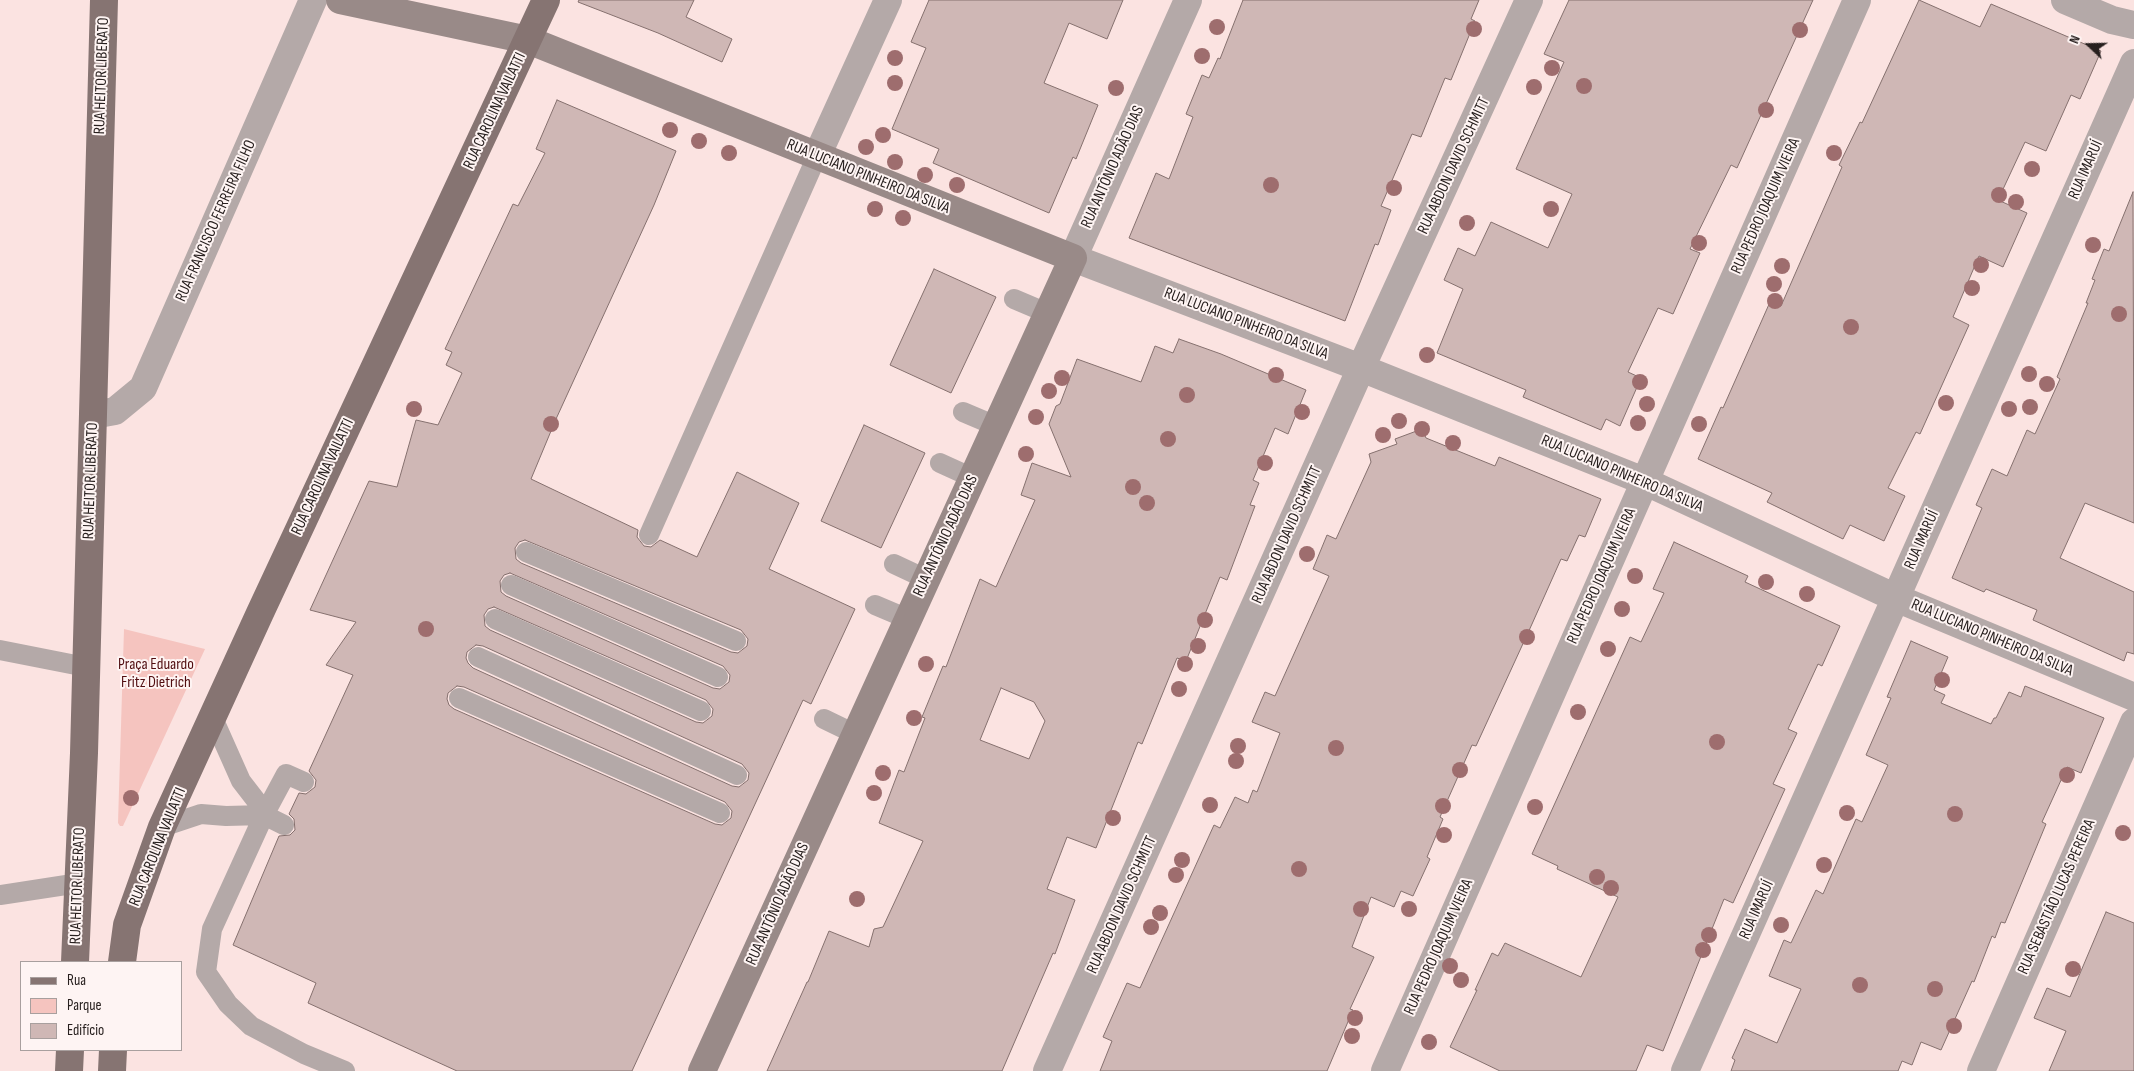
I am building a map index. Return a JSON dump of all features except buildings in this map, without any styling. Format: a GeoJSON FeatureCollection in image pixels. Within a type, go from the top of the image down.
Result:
{"type":"FeatureCollection","features":[{"type":"Feature","properties":{"kind":"main road","name":"RUA HEITOR LIBERATO"},"geometry":{"type":"LineString","coordinates":[[75,961],[86,667],[104,0]]}},
{"type":"Feature","properties":{"kind":"main road","name":"RUA LUCIANO PINHEIRO DA SILVA"},"geometry":{"type":"LineString","coordinates":[[340,0],[528,40],[1073,258]]}},
{"type":"Feature","properties":{"kind":"main road","name":"RUA CAROLINA VAILATTI"},"geometry":{"type":"LineString","coordinates":[[122,961],[127,925],[162,827],[546,0]]}},
{"type":"Feature","properties":{"kind":"main road","name":"RUA ANTÔNIO ADÃO DIAS"},"geometry":{"type":"LineString","coordinates":[[702,1071],[1073,258]]}},
{"type":"Feature","properties":{"kind":"main road"},"geometry":{"type":"LineString","coordinates":[[69,1071],[70,1051]]}},
{"type":"Feature","properties":{"kind":"main road"},"geometry":{"type":"LineString","coordinates":[[112,1071],[113,1051]]}},
{"type":"Feature","properties":{"kind":"street","name":"RUA FRANCISCO FERREIRA FILHO"},"geometry":{"type":"LineString","coordinates":[[93,415],[116,411],[142,388],[313,0]]}},
{"type":"Feature","properties":{"kind":"street"},"geometry":{"type":"LineString","coordinates":[[817,156],[888,0]]}},
{"type":"Feature","properties":{"kind":"street","name":"RUA ANTÔNIO ADÃO DIAS"},"geometry":{"type":"LineString","coordinates":[[1073,258],[1188,0]]}},
{"type":"Feature","properties":{"kind":"street","name":"RUA ABDON DAVID SCHMITT"},"geometry":{"type":"LineString","coordinates":[[1047,1071],[1361,368],[1530,0]]}},
{"type":"Feature","properties":{"kind":"street","name":"RUA PEDRO JOAQUIM VIEIRA"},"geometry":{"type":"LineString","coordinates":[[1385,1071],[1857,0]]}},
{"type":"Feature","properties":{"kind":"street"},"geometry":{"type":"LineString","coordinates":[[2065,0],[2112,20],[2134,25]]}},
{"type":"Feature","properties":{"kind":"street","name":"RUA IMARUÍ"},"geometry":{"type":"LineString","coordinates":[[1685,1071],[2134,63]]}},
{"type":"Feature","properties":{"kind":"street","name":"RUA LUCIANO PINHEIRO DA SILVA"},"geometry":{"type":"LineString","coordinates":[[1073,258],[1361,368],[1644,481],[1896,598],[2134,697]]}},
{"type":"Feature","properties":{"kind":"street","name":"RUA SEBASTIÃO LUCAS PEREIRA"},"geometry":{"type":"LineString","coordinates":[[1980,1071],[2134,722]]}},
{"type":"Feature","properties":{"kind":"lane"},"geometry":{"type":"LineString","coordinates":[[649,534],[817,156]]}},
{"type":"Feature","properties":{"kind":"lane"},"geometry":{"type":"LineString","coordinates":[[1014,299],[1047,314]]}},
{"type":"Feature","properties":{"kind":"lane"},"geometry":{"type":"LineString","coordinates":[[963,412],[996,426]]}},
{"type":"Feature","properties":{"kind":"lane"},"geometry":{"type":"LineString","coordinates":[[940,463],[972,478]]}},
{"type":"Feature","properties":{"kind":"lane"},"geometry":{"type":"LineString","coordinates":[[526,552],[736,641]]}},
{"type":"Feature","properties":{"kind":"lane"},"geometry":{"type":"LineString","coordinates":[[894,564],[926,579]]}},
{"type":"Feature","properties":{"kind":"lane"},"geometry":{"type":"LineString","coordinates":[[510,585],[718,677]]}},
{"type":"Feature","properties":{"kind":"lane"},"geometry":{"type":"LineString","coordinates":[[875,605],[908,619]]}},
{"type":"Feature","properties":{"kind":"lane"},"geometry":{"type":"LineString","coordinates":[[495,619],[702,711]]}},
{"type":"Feature","properties":{"kind":"lane"},"geometry":{"type":"LineString","coordinates":[[0,650],[86,667]]}},
{"type":"Feature","properties":{"kind":"lane"},"geometry":{"type":"LineString","coordinates":[[478,657],[737,775]]}},
{"type":"Feature","properties":{"kind":"lane"},"geometry":{"type":"LineString","coordinates":[[459,698],[720,813]]}},
{"type":"Feature","properties":{"kind":"lane"},"geometry":{"type":"LineString","coordinates":[[213,718],[241,781],[258,803],[264,815]]}},
{"type":"Feature","properties":{"kind":"lane"},"geometry":{"type":"LineString","coordinates":[[824,719],[855,734]]}},
{"type":"Feature","properties":{"kind":"lane"},"geometry":{"type":"LineString","coordinates":[[304,782],[286,774],[264,815],[212,929],[206,972],[228,1004],[251,1026],[304,1054],[345,1071]]}},
{"type":"Feature","properties":{"kind":"lane"},"geometry":{"type":"LineString","coordinates":[[162,827],[201,814],[226,816],[264,815],[284,825]]}},
{"type":"Feature","properties":{"kind":"lane"},"geometry":{"type":"LineString","coordinates":[[0,895],[79,883]]}},
{"type":"Feature","properties":{"kind":"green space","name":"Praça Eduardo Fritz Dietrich"},"geometry":{"type":"Polygon","coordinates":[[[124,629],[205,649],[123,826],[120,826],[118,823],[124,629]]]}}]}
